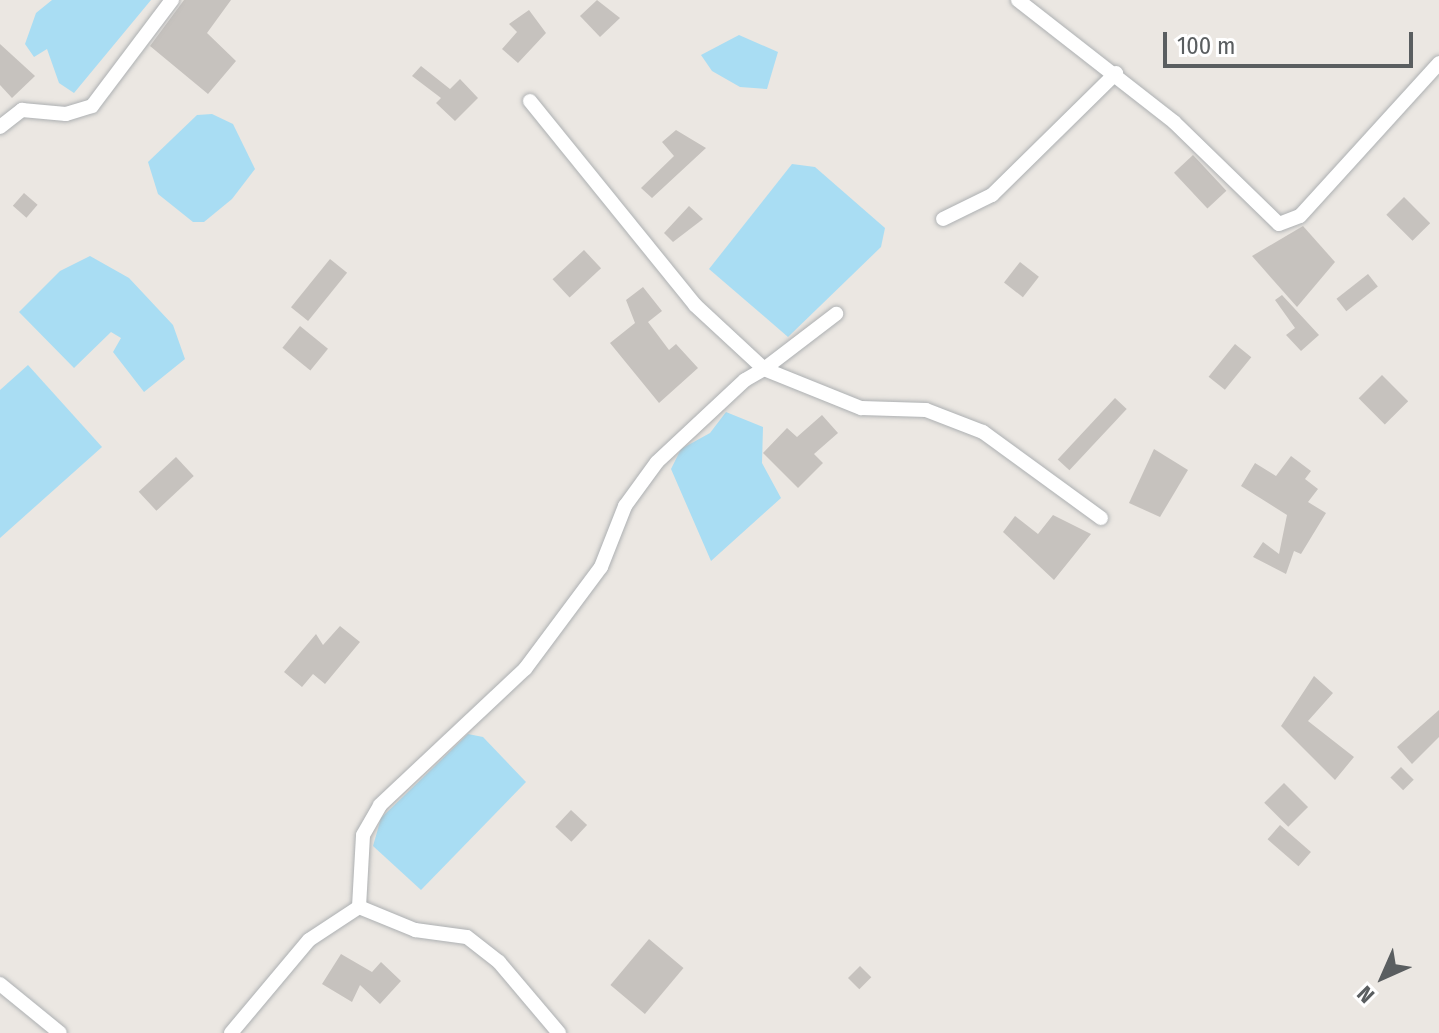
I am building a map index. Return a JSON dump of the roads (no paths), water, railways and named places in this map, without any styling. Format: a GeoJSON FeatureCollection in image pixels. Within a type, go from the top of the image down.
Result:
{"type":"FeatureCollection","features":[{"type":"Feature","properties":{"kind":"street"},"geometry":{"type":"LineString","coordinates":[[0,127],[22,110],[66,114],[92,106],[172,0]]}},
{"type":"Feature","properties":{"kind":"street"},"geometry":{"type":"LineString","coordinates":[[1018,0],[1116,73],[1279,224],[1289,226],[1439,63]]}},
{"type":"Feature","properties":{"kind":"street"},"geometry":{"type":"LineString","coordinates":[[943,219],[992,195],[1116,73]]}},
{"type":"Feature","properties":{"kind":"street"},"geometry":{"type":"LineString","coordinates":[[530,101],[695,305],[764,369],[861,408],[926,410],[983,432],[1101,518]]}},
{"type":"Feature","properties":{"kind":"street"},"geometry":{"type":"LineString","coordinates":[[359,907],[363,835],[380,805],[525,669],[601,567],[625,506],[657,462],[764,369],[836,314]]}},
{"type":"Feature","properties":{"kind":"street"},"geometry":{"type":"LineString","coordinates":[[231,1033],[309,940],[359,907]]}},
{"type":"Feature","properties":{"kind":"street"},"geometry":{"type":"LineString","coordinates":[[359,907],[402,927],[467,937],[499,962],[559,1033]]}},
{"type":"Feature","properties":{"kind":"street"},"geometry":{"type":"LineString","coordinates":[[0,984],[60,1033]]}},
{"type":"Feature","properties":{"kind":"water"},"geometry":{"type":"Polygon","coordinates":[[[52,0],[151,0],[74,93],[59,83],[47,49],[34,57],[25,44],[36,13],[52,0]]]}},
{"type":"Feature","properties":{"kind":"water"},"geometry":{"type":"Polygon","coordinates":[[[739,35],[778,52],[767,89],[740,87],[712,71],[701,55],[739,35]]]}},
{"type":"Feature","properties":{"kind":"water"},"geometry":{"type":"Polygon","coordinates":[[[212,114],[233,124],[255,169],[232,199],[204,222],[193,222],[158,194],[148,162],[197,115],[212,114]]]}},
{"type":"Feature","properties":{"kind":"water"},"geometry":{"type":"Polygon","coordinates":[[[792,164],[815,167],[885,228],[881,247],[788,337],[709,269],[792,164]]]}},
{"type":"Feature","properties":{"kind":"water"},"geometry":{"type":"Polygon","coordinates":[[[90,256],[129,278],[173,325],[185,359],[144,392],[113,352],[121,338],[111,332],[74,368],[19,312],[60,271],[90,256]]]}},
{"type":"Feature","properties":{"kind":"water"},"geometry":{"type":"Polygon","coordinates":[[[28,365],[102,447],[0,538],[0,390],[28,365]]]}},
{"type":"Feature","properties":{"kind":"water"},"geometry":{"type":"Polygon","coordinates":[[[726,412],[763,427],[762,463],[781,498],[711,561],[671,469],[681,449],[710,433],[726,412]]]}},
{"type":"Feature","properties":{"kind":"water"},"geometry":{"type":"Polygon","coordinates":[[[468,734],[483,737],[526,782],[421,890],[373,846],[381,818],[468,734]]]}}]}
